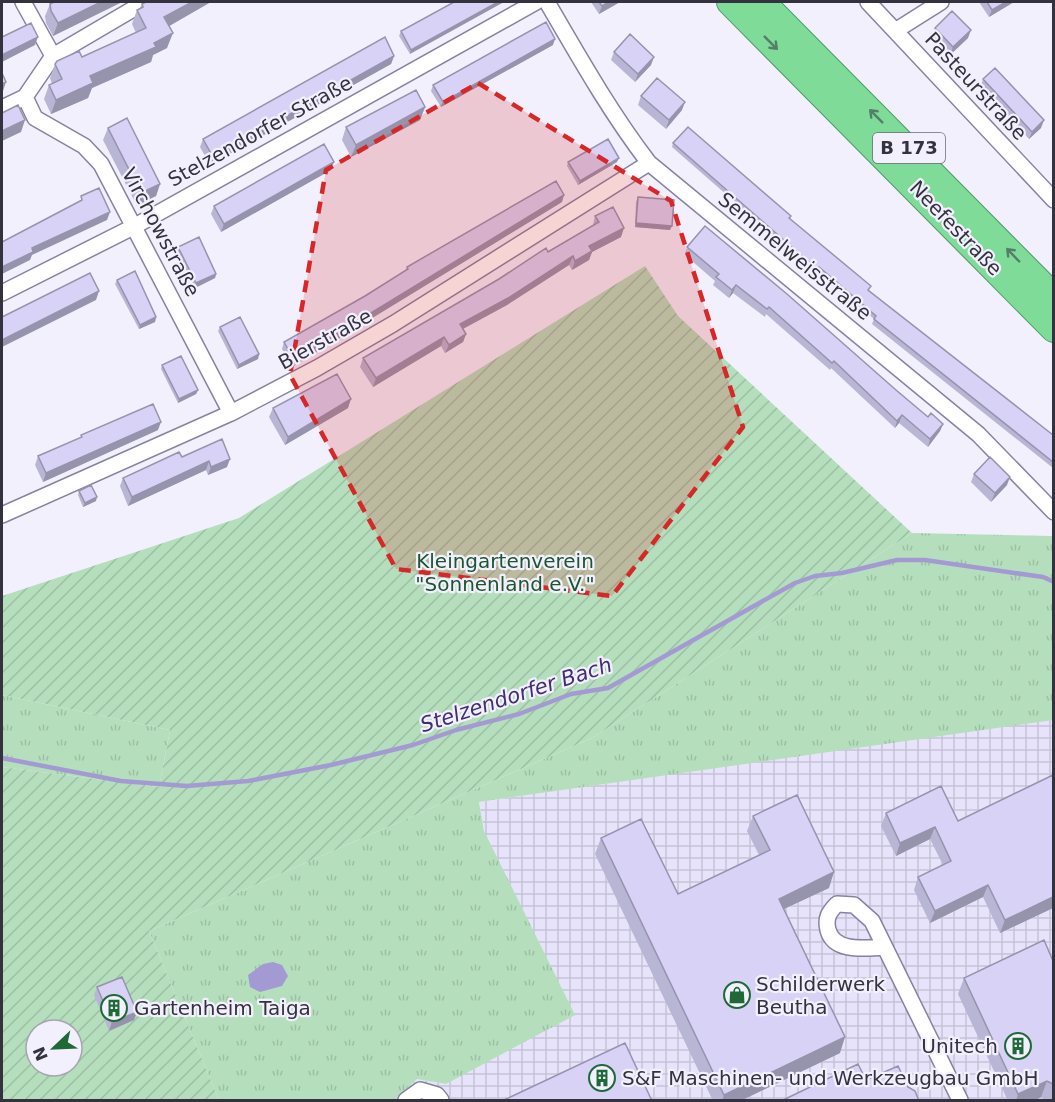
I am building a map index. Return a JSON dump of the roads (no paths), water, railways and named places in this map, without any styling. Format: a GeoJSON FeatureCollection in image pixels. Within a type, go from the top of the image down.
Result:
{"type":"FeatureCollection","features":[{"type":"Feature","properties":{"kind":"highway","name":"Neefestraße"},"geometry":{"type":"LineString","coordinates":[[730,2],[1053,329]]}},
{"type":"Feature","properties":{"kind":"highway","name":"Neefestraße"},"geometry":{"type":"LineString","coordinates":[[762,2],[1053,297]]}},
{"type":"Feature","properties":{"kind":"street"},"geometry":{"type":"LineString","coordinates":[[23,2],[53,56]]}},
{"type":"Feature","properties":{"kind":"street"},"geometry":{"type":"LineString","coordinates":[[2,108],[25,96],[53,56],[145,2]]}},
{"type":"Feature","properties":{"kind":"street","name":"Stelzendorfer Straße"},"geometry":{"type":"LineString","coordinates":[[2,293],[135,226],[537,2]]}},
{"type":"Feature","properties":{"kind":"street","name":"Semmelweisstraße"},"geometry":{"type":"LineString","coordinates":[[547,2],[588,74],[628,137],[649,163],[978,434],[1053,512]]}},
{"type":"Feature","properties":{"kind":"street","name":"Pasteurstraße"},"geometry":{"type":"LineString","coordinates":[[868,2],[1053,200]]}},
{"type":"Feature","properties":{"kind":"street"},"geometry":{"type":"LineString","coordinates":[[895,31],[941,2]]}},
{"type":"Feature","properties":{"kind":"street","name":"Virchowstraße"},"geometry":{"type":"LineString","coordinates":[[25,96],[34,118],[84,146],[101,164],[231,413]]}},
{"type":"Feature","properties":{"kind":"street","name":"Bierstraße"},"geometry":{"type":"LineString","coordinates":[[2,515],[231,413],[317,368],[393,324],[649,163]]}},
{"type":"Feature","properties":{"kind":"street"},"geometry":{"type":"LineString","coordinates":[[884,946],[960,1101]]}},
{"type":"Feature","properties":{"kind":"street"},"geometry":{"type":"LineString","coordinates":[[406,1101],[420,1090],[437,1095],[441,1101]]}},
{"type":"Feature","properties":{"kind":"waterway","name":"Stelzendorfer Bach"},"geometry":{"type":"LineString","coordinates":[[2,758],[121,781],[187,786],[248,781],[331,765],[413,745],[456,730],[519,714],[571,694],[608,688],[795,583],[815,576],[842,573],[897,560],[925,560],[1043,577],[1054,582]]}},
{"type":"Feature","properties":{"kind":"place","name":"Schilderwerk Beutha"},"geometry":{"type":"Point","coordinates":[737,995]}},
{"type":"Feature","properties":{"kind":"place","name":"Gartenheim Taiga"},"geometry":{"type":"Point","coordinates":[114,1008]}},
{"type":"Feature","properties":{"kind":"place","name":"Unitech"},"geometry":{"type":"Point","coordinates":[1018,1046]}},
{"type":"Feature","properties":{"kind":"place","name":"S&F Maschinen- und Werkzeugbau GmbH"},"geometry":{"type":"Point","coordinates":[602,1078]}},
{"type":"Feature","properties":{"kind":"park label","name":"Kleingartenverein \"Sonnenland e.V.\""},"geometry":{"type":"Point","coordinates":[505,572]}}]}
